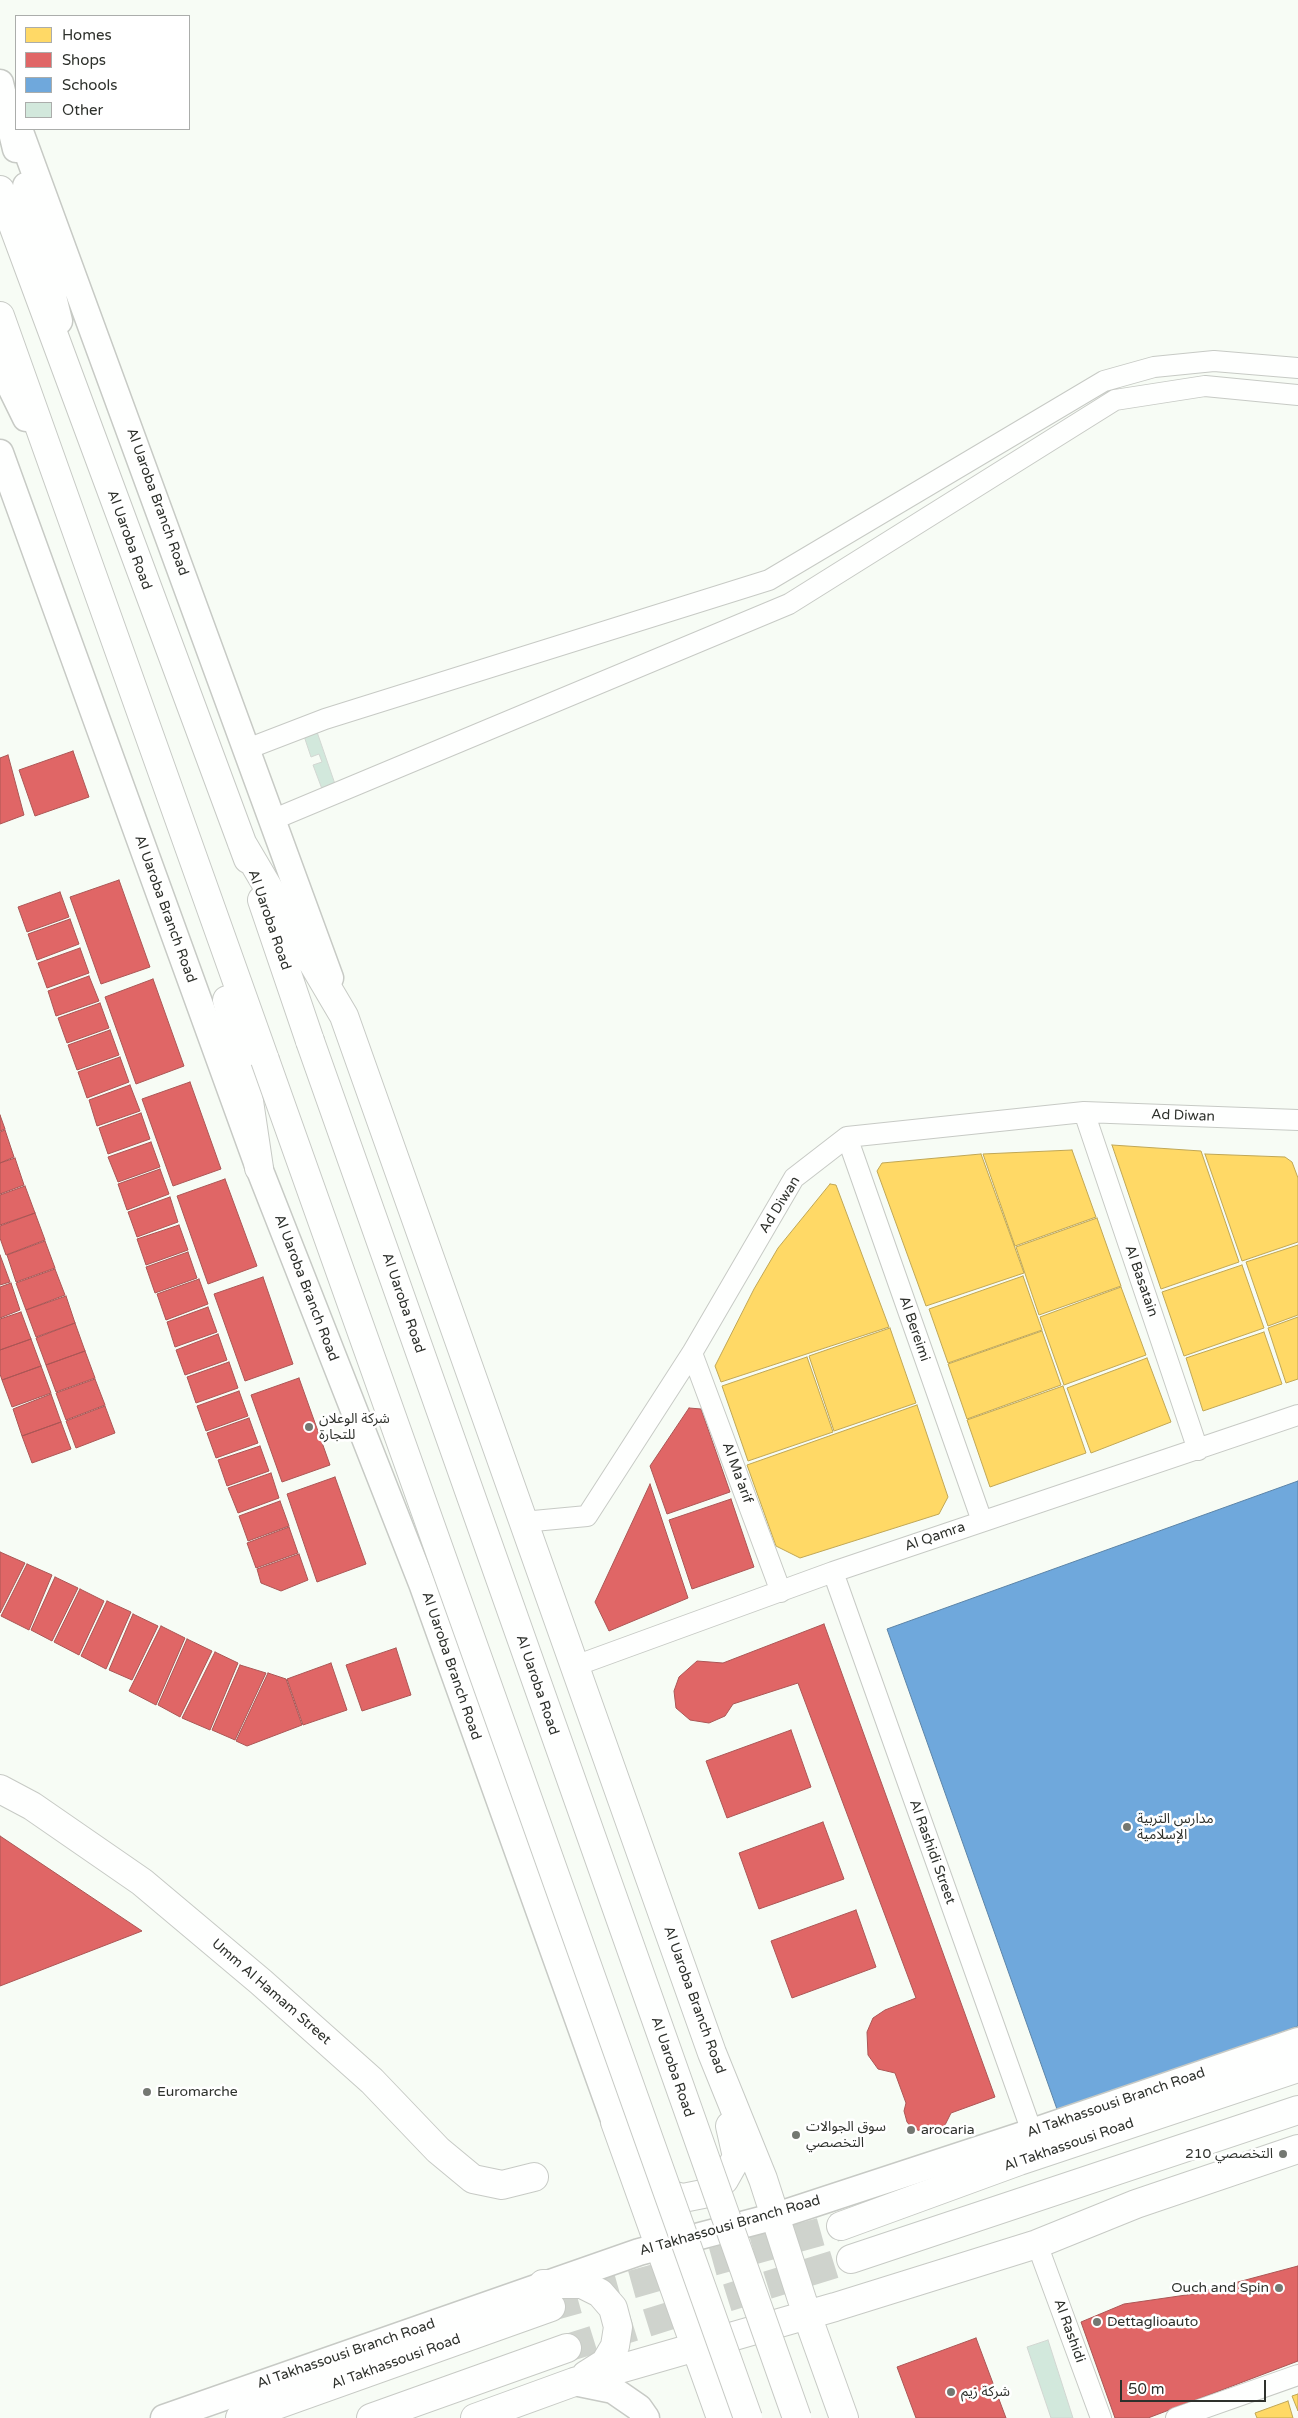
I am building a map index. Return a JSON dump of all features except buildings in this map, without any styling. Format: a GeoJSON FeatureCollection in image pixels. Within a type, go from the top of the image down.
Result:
{"type":"FeatureCollection","features":[{"type":"Feature","properties":{"kind":"main road","name":"Al Uaroba Road"},"geometry":{"type":"LineString","coordinates":[[0,190],[242,843],[310,1041],[797,2418]]}},
{"type":"Feature","properties":{"kind":"main road"},"geometry":{"type":"LineString","coordinates":[[0,316],[748,2418]]}},
{"type":"Feature","properties":{"kind":"main road","name":"Al Uaroba Branch Road"},"geometry":{"type":"LineString","coordinates":[[242,843],[344,1016],[712,2053],[776,2216],[807,2315],[844,2418]]}},
{"type":"Feature","properties":{"kind":"main road"},"geometry":{"type":"LineString","coordinates":[[192,857],[245,1074],[259,1168]]}},
{"type":"Feature","properties":{"kind":"main road","name":"Umm Al Hamam Street"},"geometry":{"type":"LineString","coordinates":[[0,1789],[32,1806],[142,1882],[261,1982],[372,2081],[438,2150],[472,2179],[502,2185],[534,2177]]}},
{"type":"Feature","properties":{"kind":"main road"},"geometry":{"type":"LineString","coordinates":[[615,2122],[645,2185],[656,2192],[683,2198],[703,2194],[724,2180],[737,2157],[712,2053]]}},
{"type":"Feature","properties":{"kind":"main road","name":"Al Takhassousi Road"},"geometry":{"type":"LineString","coordinates":[[841,2226],[1019,2161],[1298,2068]]}},
{"type":"Feature","properties":{"kind":"main road"},"geometry":{"type":"LineString","coordinates":[[851,2260],[1298,2110]]}},
{"type":"Feature","properties":{"kind":"main road"},"geometry":{"type":"LineString","coordinates":[[615,2122],[721,2418]]}},
{"type":"Feature","properties":{"kind":"main road"},"geometry":{"type":"LineString","coordinates":[[475,2418],[574,2382],[807,2315],[1036,2244],[1136,2204],[1298,2149]]}},
{"type":"Feature","properties":{"kind":"main road","name":"Al Takhassousi Road"},"geometry":{"type":"LineString","coordinates":[[240,2418],[547,2296],[582,2284],[592,2287],[607,2300],[616,2317],[618,2337],[611,2355],[605,2363],[574,2382]]}},
{"type":"Feature","properties":{"kind":"main road"},"geometry":{"type":"LineString","coordinates":[[371,2418],[567,2348]]}},
{"type":"Feature","properties":{"kind":"street"},"geometry":{"type":"LineString","coordinates":[[0,76],[15,117]]}},
{"type":"Feature","properties":{"kind":"street"},"geometry":{"type":"LineString","coordinates":[[0,83],[81,412]]}},
{"type":"Feature","properties":{"kind":"street","name":"Al Uaroba Branch Road"},"geometry":{"type":"LineString","coordinates":[[20,130],[344,1016]]}},
{"type":"Feature","properties":{"kind":"street"},"geometry":{"type":"LineString","coordinates":[[247,749],[325,719],[769,580],[1104,381],[1154,368],[1214,361],[1298,368]]}},
{"type":"Feature","properties":{"kind":"street"},"geometry":{"type":"LineString","coordinates":[[0,365],[68,508]]}},
{"type":"Feature","properties":{"kind":"street"},"geometry":{"type":"LineString","coordinates":[[272,820],[788,604],[1115,400],[1205,386],[1298,395]]}},
{"type":"Feature","properties":{"kind":"street","name":"Al Uaroba Branch Road"},"geometry":{"type":"LineString","coordinates":[[0,453],[259,1168],[424,1586],[615,2122]]}},
{"type":"Feature","properties":{"kind":"street","name":"Ad Diwan"},"geometry":{"type":"LineString","coordinates":[[524,1522],[587,1516],[692,1353],[794,1178],[847,1137],[1084,1112],[1298,1120]]}},
{"type":"Feature","properties":{"kind":"street","name":"Al Basatain"},"geometry":{"type":"LineString","coordinates":[[1084,1112],[1198,1450]]}},
{"type":"Feature","properties":{"kind":"street","name":"Al Bereimi"},"geometry":{"type":"LineString","coordinates":[[847,1137],[982,1521]]}},
{"type":"Feature","properties":{"kind":"street","name":"Al Ma'arif"},"geometry":{"type":"LineString","coordinates":[[692,1353],[781,1592]]}},
{"type":"Feature","properties":{"kind":"street","name":"Al Qamra"},"geometry":{"type":"LineString","coordinates":[[575,1666],[833,1572],[1298,1415]]}},
{"type":"Feature","properties":{"kind":"street","name":"Al Rashidi Street"},"geometry":{"type":"LineString","coordinates":[[833,1572],[1032,2132]]}},
{"type":"Feature","properties":{"kind":"street","name":"Al Takhassousi Branch Road"},"geometry":{"type":"LineString","coordinates":[[164,2418],[547,2296],[660,2246],[776,2216],[1032,2132],[1298,2041]]}},
{"type":"Feature","properties":{"kind":"street","name":"Al Rashidi"},"geometry":{"type":"LineString","coordinates":[[1036,2244],[1101,2418]]}},
{"type":"Feature","properties":{"kind":"street"},"geometry":{"type":"LineString","coordinates":[[1176,2418],[1298,2375]]}},
{"type":"Feature","properties":{"kind":"street"},"geometry":{"type":"LineString","coordinates":[[574,2382],[613,2390],[639,2408],[646,2418]]}},
{"type":"Feature","properties":{"kind":"tunnel"},"geometry":{"type":"LineString","coordinates":[[551,2307],[841,2226]]}},
{"type":"Feature","properties":{"kind":"tunnel"},"geometry":{"type":"LineString","coordinates":[[567,2348],[851,2259]]}},
{"type":"Feature","properties":{"kind":"place","name":"شركة الوعلان للتجارة"},"geometry":{"type":"Point","coordinates":[309,1427]}},
{"type":"Feature","properties":{"kind":"place","name":"مدارس التربية الإسلامية"},"geometry":{"type":"Point","coordinates":[1127,1827]}},
{"type":"Feature","properties":{"kind":"place","name":"Euromarche"},"geometry":{"type":"Point","coordinates":[147,2092]}},
{"type":"Feature","properties":{"kind":"place","name":"arocaria"},"geometry":{"type":"Point","coordinates":[911,2130]}},
{"type":"Feature","properties":{"kind":"place","name":"سوق الجوالات التخصصي"},"geometry":{"type":"Point","coordinates":[796,2135]}},
{"type":"Feature","properties":{"kind":"place","name":"التخصصي 210"},"geometry":{"type":"Point","coordinates":[1283,2154]}},
{"type":"Feature","properties":{"kind":"place","name":"Ouch and Spin"},"geometry":{"type":"Point","coordinates":[1279,2288]}},
{"type":"Feature","properties":{"kind":"place","name":"Dettaglioauto"},"geometry":{"type":"Point","coordinates":[1097,2322]}},
{"type":"Feature","properties":{"kind":"place","name":"شركة زيم"},"geometry":{"type":"Point","coordinates":[951,2392]}}]}
